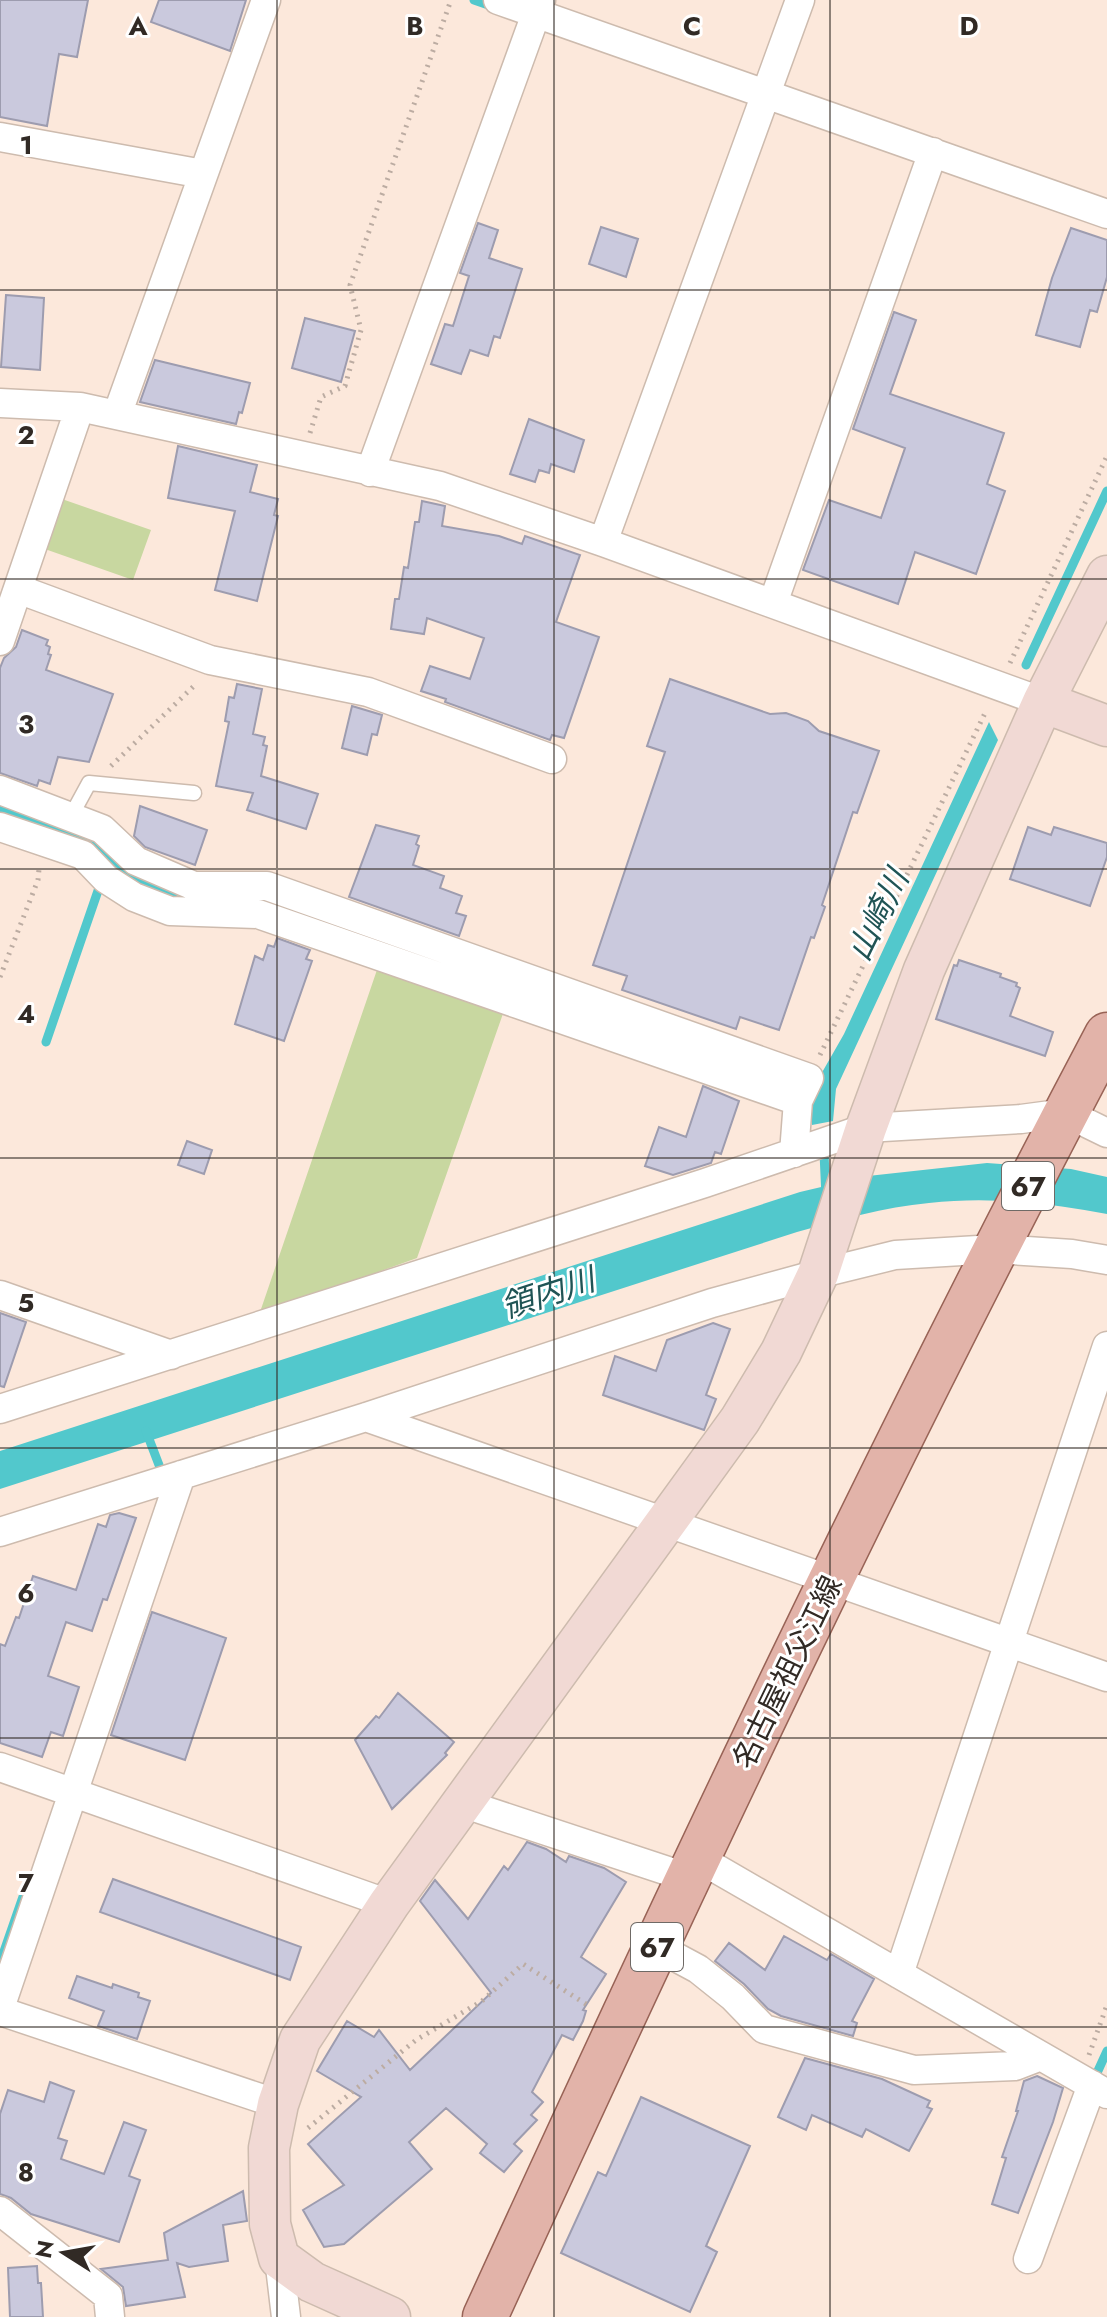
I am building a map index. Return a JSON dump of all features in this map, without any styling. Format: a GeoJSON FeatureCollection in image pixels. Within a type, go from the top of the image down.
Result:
{"type":"FeatureCollection","features":[{"type":"Feature","properties":{"kind":"main road","name":"名古屋祖父江線"},"geometry":{"type":"LineString","coordinates":[[485,2317],[693,1868],[832,1579],[998,1245],[1107,1035]]}},
{"type":"Feature","properties":{"kind":"street"},"geometry":{"type":"LineString","coordinates":[[117,415],[266,0]]}},
{"type":"Feature","properties":{"kind":"street"},"geometry":{"type":"LineString","coordinates":[[498,0],[539,7],[766,94],[1107,214]]}},
{"type":"Feature","properties":{"kind":"street"},"geometry":{"type":"LineString","coordinates":[[603,542],[800,0]]}},
{"type":"Feature","properties":{"kind":"street"},"geometry":{"type":"LineString","coordinates":[[370,472],[539,7]]}},
{"type":"Feature","properties":{"kind":"street"},"geometry":{"type":"LineString","coordinates":[[0,137],[203,174]]}},
{"type":"Feature","properties":{"kind":"street"},"geometry":{"type":"LineString","coordinates":[[773,603],[933,152]]}},
{"type":"Feature","properties":{"kind":"street"},"geometry":{"type":"LineString","coordinates":[[0,403],[80,407],[440,486],[773,603],[1107,726]]}},
{"type":"Feature","properties":{"kind":"street"},"geometry":{"type":"LineString","coordinates":[[0,641],[80,407]]}},
{"type":"Feature","properties":{"kind":"street"},"geometry":{"type":"LineString","coordinates":[[286,2317],[279,2258],[270,2224],[269,2148],[278,2104],[300,2040],[389,1904],[740,1420],[781,1352],[820,1266],[863,1136],[924,970],[1043,702],[1107,576]]}},
{"type":"Feature","properties":{"kind":"street"},"geometry":{"type":"LineString","coordinates":[[18,589],[210,660],[368,692],[552,759]]}},
{"type":"Feature","properties":{"kind":"street"},"geometry":{"type":"LineString","coordinates":[[0,790],[102,829],[136,861],[194,886],[267,886],[804,1089]]}},
{"type":"Feature","properties":{"kind":"street"},"geometry":{"type":"LineString","coordinates":[[0,827],[83,855],[106,879],[134,897],[170,911],[258,914],[804,1089]]}},
{"type":"Feature","properties":{"kind":"street"},"geometry":{"type":"LineString","coordinates":[[794,1153],[804,1089]]}},
{"type":"Feature","properties":{"kind":"street"},"geometry":{"type":"LineString","coordinates":[[0,1409],[794,1153],[863,1136],[1021,1119],[1107,1133]]}},
{"type":"Feature","properties":{"kind":"street"},"geometry":{"type":"LineString","coordinates":[[0,1532],[366,1417],[820,1266],[998,1245],[1107,1260]]}},
{"type":"Feature","properties":{"kind":"street"},"geometry":{"type":"LineString","coordinates":[[0,1295],[171,1355]]}},
{"type":"Feature","properties":{"kind":"street"},"geometry":{"type":"LineString","coordinates":[[899,1974],[1107,1346]]}},
{"type":"Feature","properties":{"kind":"street"},"geometry":{"type":"LineString","coordinates":[[366,1417],[1107,1677]]}},
{"type":"Feature","properties":{"kind":"street"},"geometry":{"type":"LineString","coordinates":[[181,1475],[0,2010],[278,2104]]}},
{"type":"Feature","properties":{"kind":"street"},"geometry":{"type":"LineString","coordinates":[[0,1767],[389,1904]]}},
{"type":"Feature","properties":{"kind":"street"},"geometry":{"type":"LineString","coordinates":[[465,1802],[480,1809],[693,1868],[899,1974],[1093,2086],[1028,2259]]}},
{"type":"Feature","properties":{"kind":"street"},"geometry":{"type":"LineString","coordinates":[[657,1947],[698,1969],[733,1997],[764,2029],[914,2070],[1015,2066],[1041,2056]]}},
{"type":"Feature","properties":{"kind":"street"},"geometry":{"type":"LineString","coordinates":[[0,2211],[108,2296],[110,2317]]}},
{"type":"Feature","properties":{"kind":"street"},"geometry":{"type":"LineString","coordinates":[[279,2258],[312,2282],[390,2317]]}},
{"type":"Feature","properties":{"kind":"lane"},"geometry":{"type":"LineString","coordinates":[[71,816],[89,783],[194,793]]}},
{"type":"Feature","properties":{"kind":"path"},"geometry":{"type":"LineString","coordinates":[[304,457],[321,397],[345,386],[361,330],[350,285],[451,0]]}},
{"type":"Feature","properties":{"kind":"path"},"geometry":{"type":"LineString","coordinates":[[804,1089],[1107,456]]}},
{"type":"Feature","properties":{"kind":"path"},"geometry":{"type":"LineString","coordinates":[[94,783],[204,675],[210,660]]}},
{"type":"Feature","properties":{"kind":"path"},"geometry":{"type":"LineString","coordinates":[[0,977],[38,880],[41,841]]}},
{"type":"Feature","properties":{"kind":"path"},"geometry":{"type":"LineString","coordinates":[[303,2134],[312,2123],[416,2040],[482,2001],[523,1964],[620,2025]]}},
{"type":"Feature","properties":{"kind":"path"},"geometry":{"type":"LineString","coordinates":[[1093,2086],[1107,2005]]}},
{"type":"Feature","properties":{"kind":"green space"},"geometry":{"type":"Polygon","coordinates":[[[59,498],[151,530],[133,580],[42,548],[59,498]]]}},
{"type":"Feature","properties":{"kind":"green space"},"geometry":{"type":"Polygon","coordinates":[[[379,964],[505,1008],[417,1258],[259,1315],[379,964]]]}},
{"type":"Feature","properties":{"kind":"water"},"geometry":{"type":"Polygon","coordinates":[[[989,722],[998,740],[836,1089],[833,1121],[812,1125],[808,1097],[844,1034],[989,722]]]}},
{"type":"Feature","properties":{"kind":"water","name":"領内川"},"geometry":{"type":"Polygon","coordinates":[[[987,1163],[1071,1169],[1107,1177],[1107,1214],[1041,1204],[974,1200],[912,1205],[862,1214],[797,1232],[0,1489],[0,1451],[800,1192],[868,1176],[987,1163]]]}},
{"type":"Feature","properties":{"kind":"building"},"geometry":{"type":"Polygon","coordinates":[[[0,0],[88,0],[77,57],[59,54],[47,126],[0,117],[0,0]]]}},
{"type":"Feature","properties":{"kind":"building"},"geometry":{"type":"Polygon","coordinates":[[[159,0],[246,0],[230,51],[151,22],[159,0]]]}},
{"type":"Feature","properties":{"kind":"building"},"geometry":{"type":"Polygon","coordinates":[[[478,223],[498,230],[489,258],[522,269],[500,338],[494,336],[488,356],[470,350],[461,374],[431,364],[445,324],[453,326],[469,276],[460,273],[478,223]]]}},
{"type":"Feature","properties":{"kind":"building"},"geometry":{"type":"Polygon","coordinates":[[[601,227],[638,239],[626,277],[589,264],[601,227]]]}},
{"type":"Feature","properties":{"kind":"building"},"geometry":{"type":"Polygon","coordinates":[[[1071,228],[1107,240],[1107,277],[1097,312],[1090,310],[1080,347],[1036,335],[1052,278],[1071,228]]]}},
{"type":"Feature","properties":{"kind":"building"},"geometry":{"type":"Polygon","coordinates":[[[6,295],[44,298],[40,370],[1,367],[6,295]]]}},
{"type":"Feature","properties":{"kind":"building"},"geometry":{"type":"Polygon","coordinates":[[[894,312],[916,320],[890,394],[1004,433],[987,484],[1005,491],[976,574],[915,552],[898,604],[803,570],[829,500],[881,518],[905,448],[853,429],[894,312]]]}},
{"type":"Feature","properties":{"kind":"building"},"geometry":{"type":"Polygon","coordinates":[[[305,318],[355,331],[341,382],[292,368],[305,318]]]}},
{"type":"Feature","properties":{"kind":"building"},"geometry":{"type":"Polygon","coordinates":[[[155,360],[250,383],[236,424],[140,402],[155,360]]]}},
{"type":"Feature","properties":{"kind":"building"},"geometry":{"type":"Polygon","coordinates":[[[529,419],[584,440],[574,472],[551,464],[549,473],[539,470],[535,482],[510,474],[529,419]]]}},
{"type":"Feature","properties":{"kind":"building"},"geometry":{"type":"Polygon","coordinates":[[[178,446],[257,465],[250,492],[278,499],[274,515],[278,516],[257,601],[215,590],[235,511],[168,498],[178,446]]]}},
{"type":"Feature","properties":{"kind":"building"},"geometry":{"type":"Polygon","coordinates":[[[422,501],[445,506],[442,526],[499,536],[522,544],[525,536],[580,555],[556,622],[599,637],[564,738],[552,735],[550,740],[421,691],[430,666],[470,679],[484,638],[427,618],[424,634],[391,629],[395,599],[399,599],[404,567],[408,568],[415,522],[419,522],[422,501]]]}},
{"type":"Feature","properties":{"kind":"building"},"geometry":{"type":"Polygon","coordinates":[[[22,630],[48,640],[46,645],[50,647],[48,654],[51,655],[46,670],[113,694],[89,762],[58,757],[50,784],[39,780],[37,786],[0,773],[0,668],[4,658],[16,647],[22,630]]]}},
{"type":"Feature","properties":{"kind":"building"},"geometry":{"type":"Polygon","coordinates":[[[670,679],[770,714],[786,713],[808,721],[819,731],[879,751],[857,813],[853,812],[822,905],[825,907],[814,938],[811,937],[779,1030],[740,1017],[736,1029],[622,990],[627,976],[593,965],[665,752],[647,746],[670,679]]]}},
{"type":"Feature","properties":{"kind":"building"},"geometry":{"type":"Polygon","coordinates":[[[237,684],[262,689],[253,734],[265,737],[263,745],[267,746],[261,776],[318,794],[306,829],[247,810],[253,793],[216,786],[229,722],[225,721],[229,697],[234,698],[237,684]]]}},
{"type":"Feature","properties":{"kind":"building"},"geometry":{"type":"Polygon","coordinates":[[[352,706],[382,715],[377,735],[372,734],[367,755],[342,748],[352,706]]]}},
{"type":"Feature","properties":{"kind":"building"},"geometry":{"type":"Polygon","coordinates":[[[140,806],[207,830],[195,865],[145,847],[134,836],[140,806]]]}},
{"type":"Feature","properties":{"kind":"building"},"geometry":{"type":"Polygon","coordinates":[[[376,825],[419,836],[413,865],[444,876],[440,888],[462,896],[456,913],[466,916],[459,936],[349,897],[376,825]]]}},
{"type":"Feature","properties":{"kind":"building"},"geometry":{"type":"Polygon","coordinates":[[[1028,827],[1051,835],[1054,827],[1107,843],[1107,857],[1090,906],[1010,879],[1028,827]]]}},
{"type":"Feature","properties":{"kind":"building"},"geometry":{"type":"Polygon","coordinates":[[[277,938],[310,950],[306,959],[312,961],[284,1041],[235,1024],[255,956],[263,960],[268,945],[274,947],[277,938]]]}},
{"type":"Feature","properties":{"kind":"building"},"geometry":{"type":"Polygon","coordinates":[[[959,960],[1001,974],[1000,977],[1017,983],[1016,986],[1020,988],[1010,1016],[1053,1032],[1045,1056],[936,1019],[954,965],[957,966],[959,960]]]}},
{"type":"Feature","properties":{"kind":"building"},"geometry":{"type":"Polygon","coordinates":[[[703,1086],[739,1101],[721,1154],[715,1152],[711,1163],[673,1175],[645,1166],[659,1127],[686,1137],[703,1086]]]}},
{"type":"Feature","properties":{"kind":"building"},"geometry":{"type":"Polygon","coordinates":[[[187,1141],[212,1150],[204,1174],[178,1165],[187,1141]]]}},
{"type":"Feature","properties":{"kind":"building"},"geometry":{"type":"Polygon","coordinates":[[[0,1313],[26,1322],[4,1387],[0,1386],[0,1313]]]}},
{"type":"Feature","properties":{"kind":"building"},"geometry":{"type":"Polygon","coordinates":[[[713,1323],[730,1329],[706,1395],[716,1399],[704,1430],[603,1395],[615,1356],[656,1371],[667,1340],[713,1323]]]}},
{"type":"Feature","properties":{"kind":"building"},"geometry":{"type":"Polygon","coordinates":[[[119,1513],[136,1518],[107,1600],[103,1599],[92,1631],[66,1622],[48,1676],[79,1687],[63,1736],[51,1732],[42,1757],[0,1743],[0,1644],[5,1646],[16,1617],[19,1618],[33,1576],[76,1590],[98,1524],[106,1527],[110,1515],[119,1513]]]}},
{"type":"Feature","properties":{"kind":"building"},"geometry":{"type":"Polygon","coordinates":[[[152,1612],[226,1638],[185,1760],[111,1735],[152,1612]]]}},
{"type":"Feature","properties":{"kind":"building"},"geometry":{"type":"Polygon","coordinates":[[[398,1693],[454,1742],[445,1753],[447,1755],[392,1809],[355,1740],[376,1716],[379,1718],[398,1693]]]}},
{"type":"Feature","properties":{"kind":"building"},"geometry":{"type":"Polygon","coordinates":[[[527,1842],[546,1849],[566,1862],[569,1856],[604,1868],[626,1882],[581,1957],[606,1974],[583,2010],[586,2011],[583,2021],[573,2040],[562,2035],[532,2092],[543,2102],[531,2115],[537,2120],[514,2144],[522,2151],[504,2172],[480,2153],[487,2144],[446,2108],[409,2142],[432,2169],[344,2244],[324,2247],[303,2210],[344,2185],[308,2144],[361,2097],[317,2071],[347,2021],[374,2037],[379,2030],[410,2070],[491,1993],[420,1901],[435,1880],[468,1919],[504,1866],[508,1870],[527,1842]]]}},
{"type":"Feature","properties":{"kind":"building"},"geometry":{"type":"Polygon","coordinates":[[[113,1879],[301,1947],[290,1980],[100,1912],[113,1879]]]}},
{"type":"Feature","properties":{"kind":"building"},"geometry":{"type":"Polygon","coordinates":[[[784,1936],[827,1960],[831,1954],[874,1979],[852,2021],[857,2023],[853,2036],[781,2016],[768,2009],[744,1984],[715,1961],[729,1943],[765,1970],[784,1936]]]}},
{"type":"Feature","properties":{"kind":"building"},"geometry":{"type":"Polygon","coordinates":[[[77,1976],[112,1988],[113,1984],[139,1993],[138,1997],[150,2001],[137,2039],[98,2026],[104,2011],[69,1998],[77,1976]]]}},
{"type":"Feature","properties":{"kind":"building"},"geometry":{"type":"Polygon","coordinates":[[[805,2058],[882,2079],[930,2101],[927,2107],[932,2109],[909,2151],[866,2129],[862,2137],[812,2115],[806,2130],[778,2117],[805,2058]]]}},
{"type":"Feature","properties":{"kind":"building"},"geometry":{"type":"Polygon","coordinates":[[[1037,2076],[1063,2088],[1018,2213],[992,2204],[1024,2081],[1037,2076]]]}},
{"type":"Feature","properties":{"kind":"building"},"geometry":{"type":"Polygon","coordinates":[[[50,2082],[74,2091],[58,2138],[67,2141],[61,2159],[104,2174],[124,2122],[146,2130],[129,2176],[140,2180],[119,2242],[31,2214],[11,2198],[0,2194],[0,2114],[8,2090],[44,2102],[50,2082]]]}},
{"type":"Feature","properties":{"kind":"building"},"geometry":{"type":"Polygon","coordinates":[[[641,2097],[750,2146],[706,2246],[717,2252],[690,2312],[561,2253],[598,2172],[606,2176],[641,2097]]]}},
{"type":"Feature","properties":{"kind":"building"},"geometry":{"type":"Polygon","coordinates":[[[243,2191],[247,2221],[223,2225],[228,2261],[189,2267],[177,2263],[185,2297],[126,2306],[123,2287],[101,2269],[168,2260],[164,2233],[243,2191]]]}},
{"type":"Feature","properties":{"kind":"building"},"geometry":{"type":"Polygon","coordinates":[[[37,2266],[43,2317],[10,2317],[8,2268],[37,2266]]]}},
{"type":"Feature","properties":{"kind":"waterway"},"geometry":{"type":"LineString","coordinates":[[474,0],[497,8]]}},
{"type":"Feature","properties":{"kind":"waterway","name":"山崎川"},"geometry":{"type":"LineString","coordinates":[[1026,665],[1107,491]]}},
{"type":"Feature","properties":{"kind":"waterway"},"geometry":{"type":"LineString","coordinates":[[0,809],[91,842],[122,870],[158,891],[193,899]]}},
{"type":"Feature","properties":{"kind":"waterway"},"geometry":{"type":"LineString","coordinates":[[46,1042],[101,882]]}},
{"type":"Feature","properties":{"kind":"waterway","name":"山崎川"},"geometry":{"type":"LineString","coordinates":[[824,1153],[826,1197]]}},
{"type":"Feature","properties":{"kind":"waterway"},"geometry":{"type":"LineString","coordinates":[[146,1431],[159,1465]]}},
{"type":"Feature","properties":{"kind":"waterway"},"geometry":{"type":"LineString","coordinates":[[0,1963],[25,1891]]}},
{"type":"Feature","properties":{"kind":"waterway"},"geometry":{"type":"LineString","coordinates":[[1096,2075],[1107,2051]]}}]}
